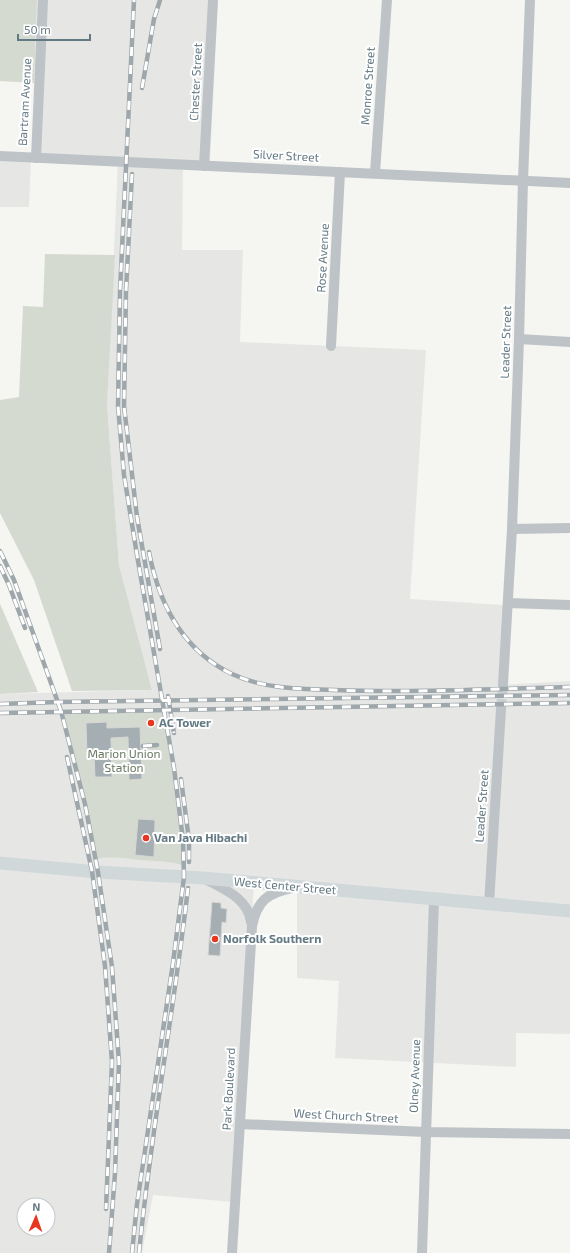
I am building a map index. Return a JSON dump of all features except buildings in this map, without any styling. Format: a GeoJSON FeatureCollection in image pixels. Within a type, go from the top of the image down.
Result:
{"type":"FeatureCollection","features":[{"type":"Feature","properties":{"kind":"main road","name":"West Center Street"},"geometry":{"type":"LineString","coordinates":[[0,863],[98,872],[203,878],[570,911]]}},
{"type":"Feature","properties":{"kind":"street","name":"Bartram Avenue"},"geometry":{"type":"LineString","coordinates":[[36,158],[43,0]]}},
{"type":"Feature","properties":{"kind":"street","name":"Chester Street"},"geometry":{"type":"LineString","coordinates":[[204,166],[213,0]]}},
{"type":"Feature","properties":{"kind":"street","name":"Monroe Street"},"geometry":{"type":"LineString","coordinates":[[375,174],[387,0]]}},
{"type":"Feature","properties":{"kind":"street","name":"Leader Street"},"geometry":{"type":"LineString","coordinates":[[503,684],[512,529],[530,0]]}},
{"type":"Feature","properties":{"kind":"street","name":"Silver Street"},"geometry":{"type":"LineString","coordinates":[[0,156],[570,183]]}},
{"type":"Feature","properties":{"kind":"street","name":"Rose Avenue"},"geometry":{"type":"LineString","coordinates":[[331,346],[340,172]]}},
{"type":"Feature","properties":{"kind":"street"},"geometry":{"type":"LineString","coordinates":[[519,339],[570,342]]}},
{"type":"Feature","properties":{"kind":"street"},"geometry":{"type":"LineString","coordinates":[[512,529],[570,528]]}},
{"type":"Feature","properties":{"kind":"street"},"geometry":{"type":"LineString","coordinates":[[508,603],[570,605]]}},
{"type":"Feature","properties":{"kind":"street","name":"Leader Street"},"geometry":{"type":"LineString","coordinates":[[489,904],[501,710]]}},
{"type":"Feature","properties":{"kind":"street","name":"Park Boulevard"},"geometry":{"type":"LineString","coordinates":[[203,878],[237,897],[246,906],[252,926]]}},
{"type":"Feature","properties":{"kind":"street","name":"Park Boulevard"},"geometry":{"type":"LineString","coordinates":[[232,1253],[254,913],[261,902],[277,892],[297,887]]}},
{"type":"Feature","properties":{"kind":"street","name":"Olney Avenue"},"geometry":{"type":"LineString","coordinates":[[422,1253],[434,899]]}},
{"type":"Feature","properties":{"kind":"street","name":"West Church Street"},"geometry":{"type":"LineString","coordinates":[[240,1124],[426,1132],[570,1134]]}},
{"type":"Feature","properties":{"kind":"shaded area"},"geometry":{"type":"Polygon","coordinates":[[[37,0],[218,0],[210,163],[183,164],[182,250],[243,250],[240,342],[426,350],[410,599],[503,605],[499,685],[570,681],[570,1034],[516,1033],[516,1067],[335,1058],[339,981],[297,978],[297,887],[254,883],[233,1202],[153,1195],[142,1253],[0,1253],[0,694],[152,690],[119,565],[107,405],[118,161],[41,156],[40,83],[34,83],[37,0]]]}},
{"type":"Feature","properties":{"kind":"shaded area"},"geometry":{"type":"Polygon","coordinates":[[[0,153],[31,155],[29,207],[0,207],[0,153]]]}},
{"type":"Feature","properties":{"kind":"green space"},"geometry":{"type":"Polygon","coordinates":[[[0,0],[37,0],[34,83],[0,81],[0,0]]]}},
{"type":"Feature","properties":{"kind":"green space"},"geometry":{"type":"Polygon","coordinates":[[[45,254],[115,255],[107,405],[119,565],[152,690],[72,691],[34,580],[0,513],[0,400],[19,397],[23,306],[43,307],[45,254]]]}},
{"type":"Feature","properties":{"kind":"green space"},"geometry":{"type":"Polygon","coordinates":[[[0,604],[4,613],[38,692],[0,694],[0,604]]]}},
{"type":"Feature","properties":{"kind":"green space","name":"Marion Union Station"},"geometry":{"type":"Polygon","coordinates":[[[164,710],[179,807],[183,865],[167,862],[118,858],[96,859],[85,804],[61,711],[164,710]]]}},
{"type":"Feature","properties":{"kind":"tunnel"},"geometry":{"type":"LineString","coordinates":[[501,709],[503,684]]}},
{"type":"Feature","properties":{"kind":"railway"},"geometry":{"type":"LineString","coordinates":[[132,1253],[137,1204],[173,963],[184,877],[183,840],[174,768],[124,475],[118,406],[120,291],[134,0]]}},
{"type":"Feature","properties":{"kind":"railway"},"geometry":{"type":"LineString","coordinates":[[142,88],[154,19],[160,0]]}},
{"type":"Feature","properties":{"kind":"railway"},"geometry":{"type":"LineString","coordinates":[[132,174],[126,291],[124,406],[137,517],[160,649]]}},
{"type":"Feature","properties":{"kind":"railway"},"geometry":{"type":"LineString","coordinates":[[0,551],[14,580],[61,711],[85,804],[98,872],[112,967],[119,1062],[115,1173],[109,1253]]}},
{"type":"Feature","properties":{"kind":"railway"},"geometry":{"type":"LineString","coordinates":[[149,552],[153,571],[166,607],[186,639],[214,664],[244,679],[257,683],[282,687],[363,691],[570,687]]}},
{"type":"Feature","properties":{"kind":"railway"},"geometry":{"type":"LineString","coordinates":[[0,566],[9,585],[25,628]]}},
{"type":"Feature","properties":{"kind":"railway"},"geometry":{"type":"LineString","coordinates":[[0,704],[570,695]]}},
{"type":"Feature","properties":{"kind":"railway"},"geometry":{"type":"LineString","coordinates":[[168,696],[174,733]]}},
{"type":"Feature","properties":{"kind":"railway"},"geometry":{"type":"LineString","coordinates":[[0,713],[570,703]]}},
{"type":"Feature","properties":{"kind":"railway"},"geometry":{"type":"LineString","coordinates":[[143,746],[157,745]]}},
{"type":"Feature","properties":{"kind":"railway"},"geometry":{"type":"LineString","coordinates":[[67,757],[92,871],[105,966],[112,1062],[106,1209]]}},
{"type":"Feature","properties":{"kind":"railway"},"geometry":{"type":"LineString","coordinates":[[181,779],[189,840],[189,862]]}},
{"type":"Feature","properties":{"kind":"railway"},"geometry":{"type":"LineString","coordinates":[[139,1253],[150,1162],[188,888]]}},
{"type":"Feature","properties":{"kind":"place","name":"AC Tower"},"geometry":{"type":"Point","coordinates":[151,723]}},
{"type":"Feature","properties":{"kind":"place","name":"Van Java Hibachi"},"geometry":{"type":"Point","coordinates":[146,838]}},
{"type":"Feature","properties":{"kind":"place","name":"Norfolk Southern"},"geometry":{"type":"Point","coordinates":[215,939]}}]}
